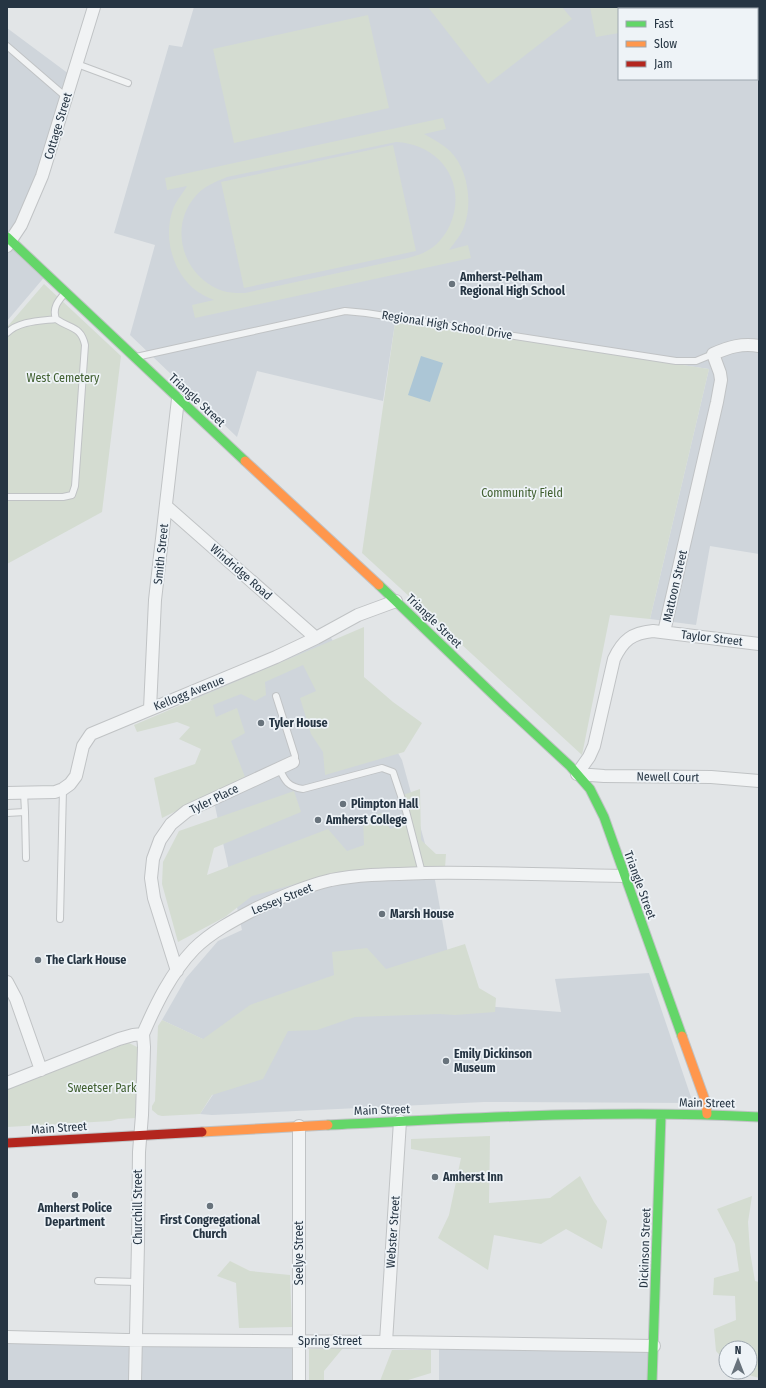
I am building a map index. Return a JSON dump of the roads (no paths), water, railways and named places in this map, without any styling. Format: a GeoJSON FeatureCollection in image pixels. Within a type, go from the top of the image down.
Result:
{"type":"FeatureCollection","features":[{"type":"Feature","properties":{"kind":"main road","name":"Triangle Street"},"geometry":{"type":"LineString","coordinates":[[8,241],[65,292],[396,602],[577,774],[590,789],[604,817],[706,1103],[707,1114]]}},
{"type":"Feature","properties":{"kind":"main road","name":"Main Street"},"geometry":{"type":"LineString","coordinates":[[7,1143],[299,1126],[564,1114],[707,1114],[759,1117]]}},
{"type":"Feature","properties":{"kind":"main road","name":"Dickinson Street"},"geometry":{"type":"LineString","coordinates":[[652,1381],[661,1115]]}},
{"type":"Feature","properties":{"kind":"street","name":"Cottage Street"},"geometry":{"type":"LineString","coordinates":[[8,241],[21,225],[42,176],[94,7]]}},
{"type":"Feature","properties":{"kind":"street","name":"Regional High School Drive"},"geometry":{"type":"LineString","coordinates":[[712,354],[742,344],[759,346]]}},
{"type":"Feature","properties":{"kind":"street","name":"Mattoon Street"},"geometry":{"type":"LineString","coordinates":[[577,774],[589,757],[594,746],[614,659],[618,649],[638,633],[653,631],[664,632],[717,402],[720,373],[712,354]]}},
{"type":"Feature","properties":{"kind":"street","name":"Smith Street"},"geometry":{"type":"LineString","coordinates":[[150,709],[156,600],[178,399]]}},
{"type":"Feature","properties":{"kind":"street","name":"Windridge Road"},"geometry":{"type":"LineString","coordinates":[[166,506],[316,638]]}},
{"type":"Feature","properties":{"kind":"street","name":"Kellogg Avenue"},"geometry":{"type":"LineString","coordinates":[[63,789],[70,784],[76,776],[82,746],[91,734],[276,657],[316,638],[358,615],[396,602]]}},
{"type":"Feature","properties":{"kind":"street","name":"Taylor Street"},"geometry":{"type":"LineString","coordinates":[[664,632],[759,644]]}},
{"type":"Feature","properties":{"kind":"street","name":"Tyler Place"},"geometry":{"type":"LineString","coordinates":[[177,971],[154,898],[151,878],[153,859],[160,840],[171,824],[187,811],[293,762]]}},
{"type":"Feature","properties":{"kind":"street","name":"Newell Court"},"geometry":{"type":"LineString","coordinates":[[577,774],[711,777],[759,781]]}},
{"type":"Feature","properties":{"kind":"street"},"geometry":{"type":"LineString","coordinates":[[7,793],[55,792],[63,789]]}},
{"type":"Feature","properties":{"kind":"street","name":"Lessey Street"},"geometry":{"type":"LineString","coordinates":[[143,1034],[163,993],[177,971],[194,949],[224,927],[246,914],[298,891],[330,880],[375,874],[469,872],[624,876]]}},
{"type":"Feature","properties":{"kind":"street"},"geometry":{"type":"LineString","coordinates":[[7,982],[16,999],[40,1070]]}},
{"type":"Feature","properties":{"kind":"street"},"geometry":{"type":"LineString","coordinates":[[8,1078],[40,1070],[133,1035],[143,1034]]}},
{"type":"Feature","properties":{"kind":"street","name":"Churchill Street"},"geometry":{"type":"LineString","coordinates":[[135,1381],[140,1135],[144,1047],[143,1034]]}},
{"type":"Feature","properties":{"kind":"street","name":"Webster Street"},"geometry":{"type":"LineString","coordinates":[[386,1342],[400,1121]]}},
{"type":"Feature","properties":{"kind":"street","name":"Seelye Street"},"geometry":{"type":"LineString","coordinates":[[299,1126],[299,1381]]}},
{"type":"Feature","properties":{"kind":"street","name":"Spring Street"},"geometry":{"type":"LineString","coordinates":[[7,1337],[136,1340],[654,1346]]}},
{"type":"Feature","properties":{"kind":"lane"},"geometry":{"type":"LineString","coordinates":[[7,46],[66,98]]}},
{"type":"Feature","properties":{"kind":"lane"},"geometry":{"type":"LineString","coordinates":[[77,64],[128,83]]}},
{"type":"Feature","properties":{"kind":"lane"},"geometry":{"type":"LineString","coordinates":[[56,319],[55,315],[57,303],[65,292]]}},
{"type":"Feature","properties":{"kind":"lane","name":"Regional High School Drive"},"geometry":{"type":"LineString","coordinates":[[135,358],[345,311],[361,312],[676,361],[696,361],[712,354]]}},
{"type":"Feature","properties":{"kind":"lane"},"geometry":{"type":"LineString","coordinates":[[7,333],[24,324],[56,319],[79,331],[83,336],[85,345],[75,486],[72,495],[7,497]]}},
{"type":"Feature","properties":{"kind":"lane","name":"Tyler Place"},"geometry":{"type":"LineString","coordinates":[[276,696],[295,756],[295,760],[293,762]]}},
{"type":"Feature","properties":{"kind":"lane"},"geometry":{"type":"LineString","coordinates":[[279,768],[285,781],[294,788],[303,789],[382,768],[393,772],[406,811],[422,873]]}},
{"type":"Feature","properties":{"kind":"lane"},"geometry":{"type":"LineString","coordinates":[[60,919],[63,789]]}},
{"type":"Feature","properties":{"kind":"lane"},"geometry":{"type":"LineString","coordinates":[[24,793],[26,858]]}},
{"type":"Feature","properties":{"kind":"lane"},"geometry":{"type":"LineString","coordinates":[[7,813],[25,812]]}},
{"type":"Feature","properties":{"kind":"lane"},"geometry":{"type":"LineString","coordinates":[[98,1281],[137,1282]]}},
{"type":"Feature","properties":{"kind":"water"},"geometry":{"type":"Polygon","coordinates":[[[421,356],[443,363],[430,402],[408,395],[421,356]]]}},
{"type":"Feature","properties":{"kind":"place","name":"Amherst-Pelham Regional High School"},"geometry":{"type":"Point","coordinates":[452,284]}},
{"type":"Feature","properties":{"kind":"place","name":"Tyler House"},"geometry":{"type":"Point","coordinates":[261,723]}},
{"type":"Feature","properties":{"kind":"place","name":"Plimpton Hall"},"geometry":{"type":"Point","coordinates":[343,804]}},
{"type":"Feature","properties":{"kind":"place","name":"Amherst College"},"geometry":{"type":"Point","coordinates":[318,820]}},
{"type":"Feature","properties":{"kind":"place","name":"Marsh House"},"geometry":{"type":"Point","coordinates":[382,914]}},
{"type":"Feature","properties":{"kind":"place","name":"The Clark House"},"geometry":{"type":"Point","coordinates":[38,960]}},
{"type":"Feature","properties":{"kind":"place","name":"Emily Dickinson Museum"},"geometry":{"type":"Point","coordinates":[446,1061]}},
{"type":"Feature","properties":{"kind":"place","name":"Amherst Inn"},"geometry":{"type":"Point","coordinates":[435,1177]}},
{"type":"Feature","properties":{"kind":"place","name":"Amherst Police Department"},"geometry":{"type":"Point","coordinates":[75,1195]}},
{"type":"Feature","properties":{"kind":"place","name":"First Congregational Church"},"geometry":{"type":"Point","coordinates":[210,1206]}},
{"type":"Feature","properties":{"kind":"park label","name":"West Cemetery"},"geometry":{"type":"Point","coordinates":[63,378]}},
{"type":"Feature","properties":{"kind":"park label","name":"Community Field"},"geometry":{"type":"Point","coordinates":[522,493]}},
{"type":"Feature","properties":{"kind":"park label","name":"Sweetser Park"},"geometry":{"type":"Point","coordinates":[102,1088]}}]}
